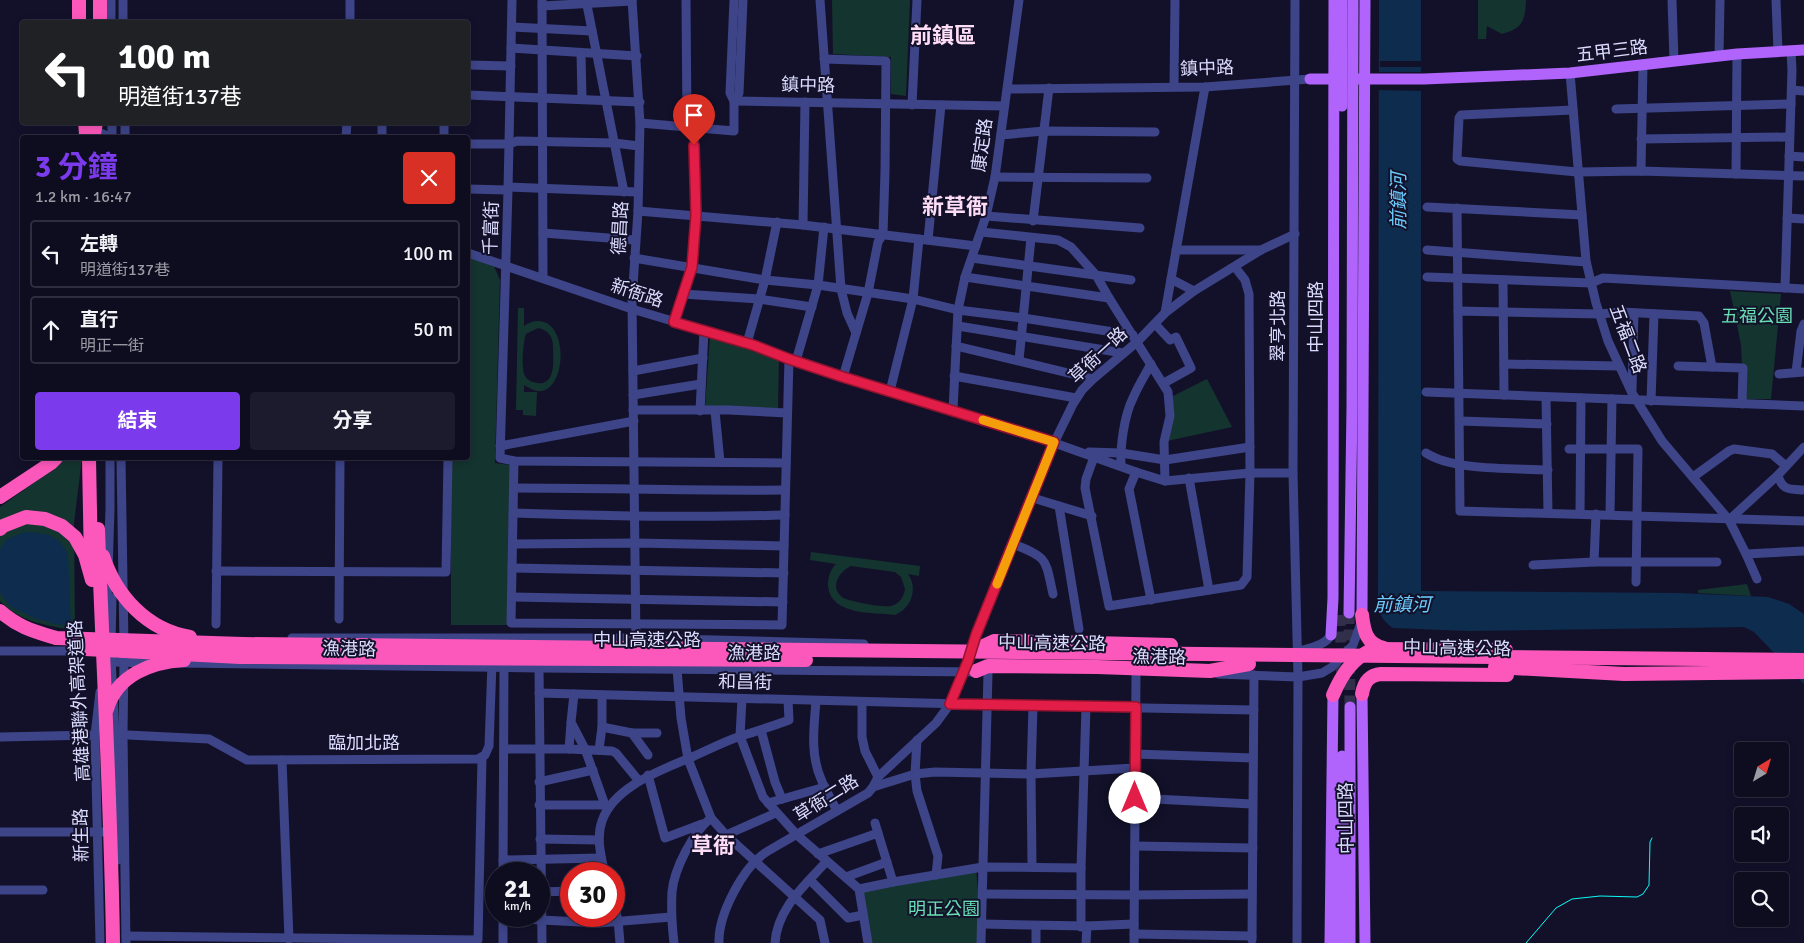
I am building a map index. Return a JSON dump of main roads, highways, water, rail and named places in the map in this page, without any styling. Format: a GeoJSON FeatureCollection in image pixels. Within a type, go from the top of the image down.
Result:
{"type":"FeatureCollection","features":[{"type":"Feature","properties":{"kind":"highway"},"geometry":{"type":"LineString","coordinates":[[79,0],[79,20]]}},
{"type":"Feature","properties":{"kind":"highway"},"geometry":{"type":"LineString","coordinates":[[86,0],[86,20]]}},
{"type":"Feature","properties":{"kind":"highway"},"geometry":{"type":"LineString","coordinates":[[94,0],[94,20]]}},
{"type":"Feature","properties":{"kind":"highway"},"geometry":{"type":"LineString","coordinates":[[100,0],[100,20]]}},
{"type":"Feature","properties":{"kind":"highway"},"geometry":{"type":"LineString","coordinates":[[0,497],[54,460]]}},
{"type":"Feature","properties":{"kind":"highway","name":"高雄港聯外高架道路"},"geometry":{"type":"LineString","coordinates":[[89,460],[92,580],[104,824],[106,943]]}},
{"type":"Feature","properties":{"kind":"highway","name":"高雄港聯外高架道路"},"geometry":{"type":"LineString","coordinates":[[97,460],[100,731],[111,824],[113,943]]}},
{"type":"Feature","properties":{"kind":"highway"},"geometry":{"type":"LineString","coordinates":[[0,529],[26,517],[45,519],[62,526],[75,537],[85,555],[92,580]]}},
{"type":"Feature","properties":{"kind":"highway"},"geometry":{"type":"LineString","coordinates":[[98,529],[101,550],[115,585],[131,606],[141,615],[177,635],[242,651]]}},
{"type":"Feature","properties":{"kind":"highway"},"geometry":{"type":"LineString","coordinates":[[0,611],[12,622],[26,629],[56,638],[242,651]]}},
{"type":"Feature","properties":{"kind":"highway"},"geometry":{"type":"LineString","coordinates":[[1350,614],[1366,637],[1377,646],[1384,648]]}},
{"type":"Feature","properties":{"kind":"highway"},"geometry":{"type":"LineString","coordinates":[[0,623],[29,639],[57,647],[242,651]]}},
{"type":"Feature","properties":{"kind":"highway"},"geometry":{"type":"LineString","coordinates":[[975,648],[994,641],[1201,647],[1251,664]]}},
{"type":"Feature","properties":{"kind":"highway"},"geometry":{"type":"LineString","coordinates":[[1333,695],[1339,680],[1352,663],[1373,649],[1538,650],[1616,658]]}},
{"type":"Feature","properties":{"kind":"highway"},"geometry":{"type":"LineString","coordinates":[[100,731],[112,695],[120,684],[134,674],[148,667],[176,661],[242,651]]}},
{"type":"Feature","properties":{"kind":"highway","name":"中山高速公路"},"geometry":{"type":"LineString","coordinates":[[242,651],[1251,664],[1494,662],[1616,658],[1750,660],[1801,666]]}},
{"type":"Feature","properties":{"kind":"highway","name":"中山高速公路"},"geometry":{"type":"LineString","coordinates":[[1494,662],[1624,674],[1754,674],[1801,666]]}},
{"type":"Feature","properties":{"kind":"highway"},"geometry":{"type":"LineString","coordinates":[[976,672],[988,666],[1210,671],[1251,664]]}},
{"type":"Feature","properties":{"kind":"highway"},"geometry":{"type":"LineString","coordinates":[[1362,694],[1363,686],[1367,680],[1374,675],[1381,674],[1624,674]]}},
{"type":"Feature","properties":{"kind":"main road","name":"中山四路"},"geometry":{"type":"LineString","coordinates":[[1334,0],[1348,79]]}},
{"type":"Feature","properties":{"kind":"main road","name":"中山四路"},"geometry":{"type":"LineString","coordinates":[[1342,0],[1348,79],[1350,614]]}},
{"type":"Feature","properties":{"kind":"main road","name":"中山四路"},"geometry":{"type":"LineString","coordinates":[[1331,634],[1348,79],[1353,0]]}},
{"type":"Feature","properties":{"kind":"main road","name":"中山四路"},"geometry":{"type":"LineString","coordinates":[[1350,614],[1339,395],[1348,79],[1364,0]]}},
{"type":"Feature","properties":{"kind":"main road","name":"五甲三路"},"geometry":{"type":"LineString","coordinates":[[1377,79],[1570,73],[1737,54],[1804,50]]}},
{"type":"Feature","properties":{"kind":"main road","name":"鎮中路"},"geometry":{"type":"LineString","coordinates":[[1310,79],[1377,79]]}},
{"type":"Feature","properties":{"kind":"main road","name":"中山四路"},"geometry":{"type":"LineString","coordinates":[[1362,694],[1364,943]]}},
{"type":"Feature","properties":{"kind":"main road","name":"中山四路"},"geometry":{"type":"LineString","coordinates":[[1330,943],[1333,695]]}},
{"type":"Feature","properties":{"kind":"main road","name":"中山四路"},"geometry":{"type":"LineString","coordinates":[[1340,943],[1346,707],[1350,943]]}},
{"type":"Feature","properties":{"kind":"water","name":"前鎮河"},"geometry":{"type":"Polygon","coordinates":[[[1379,0],[1421,0],[1421,591],[1679,593],[1768,597],[1789,604],[1804,614],[1804,684],[1754,632],[1744,627],[1469,631],[1393,628],[1383,619],[1378,598],[1379,0]]]}},
{"type":"Feature","properties":{"kind":"water"},"geometry":{"type":"Polygon","coordinates":[[[25,532],[51,536],[60,543],[68,555],[71,624],[59,625],[34,618],[11,607],[0,593],[0,549],[7,539],[25,532]]]}},
{"type":"Feature","properties":{"kind":"tunnel"},"geometry":{"type":"LineString","coordinates":[[1349,613],[1350,707]]}},
{"type":"Feature","properties":{"kind":"tunnel"},"geometry":{"type":"LineString","coordinates":[[1340,615],[1342,681]]}},
{"type":"Feature","properties":{"kind":"tram line"},"geometry":{"type":"LineString","coordinates":[[1526,943],[1556,908],[1572,899],[1600,896],[1637,897],[1643,894],[1649,885],[1650,842],[1652,838]]}},
{"type":"Feature","properties":{"kind":"district","name":"前鎮區"},"geometry":{"type":"Point","coordinates":[943,35]}},
{"type":"Feature","properties":{"kind":"district","name":"新草衙"},"geometry":{"type":"Point","coordinates":[955,206]}},
{"type":"Feature","properties":{"kind":"district","name":"草衙"},"geometry":{"type":"Point","coordinates":[713,845]}},
{"type":"Feature","properties":{"kind":"park label","name":"五福公園"},"geometry":{"type":"Point","coordinates":[1757,316]}},
{"type":"Feature","properties":{"kind":"park label","name":"明正公園"},"geometry":{"type":"Point","coordinates":[944,909]}}]}
